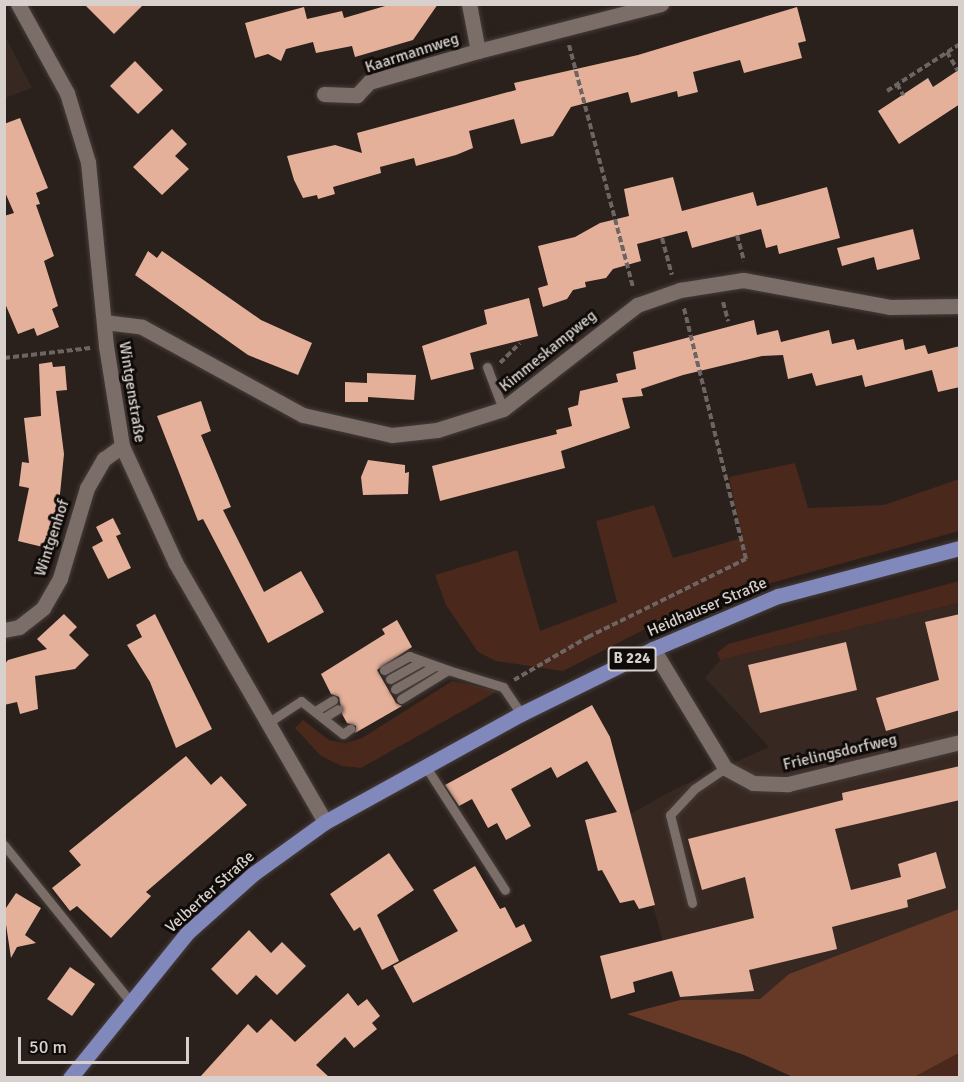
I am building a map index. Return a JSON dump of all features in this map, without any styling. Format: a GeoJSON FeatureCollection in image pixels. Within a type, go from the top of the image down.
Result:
{"type":"FeatureCollection","features":[{"type":"Feature","properties":{"kind":"main road","name":"Heidhauser Straße"},"geometry":{"type":"LineString","coordinates":[[325,822],[521,714],[653,649],[778,596],[960,548]]}},
{"type":"Feature","properties":{"kind":"main road","name":"Velberter Straße"},"geometry":{"type":"LineString","coordinates":[[70,1077],[129,1000],[196,925],[253,874],[325,822]]}},
{"type":"Feature","properties":{"kind":"street","name":"Wintgenstraße"},"geometry":{"type":"LineString","coordinates":[[18,4],[67,93],[88,162],[106,346],[122,446],[175,562],[266,724],[325,822]]}},
{"type":"Feature","properties":{"kind":"street","name":"Kaarmannweg"},"geometry":{"type":"LineString","coordinates":[[469,4],[478,51]]}},
{"type":"Feature","properties":{"kind":"street","name":"Kaarmannweg"},"geometry":{"type":"LineString","coordinates":[[324,94],[357,95],[369,82],[478,51],[661,4]]}},
{"type":"Feature","properties":{"kind":"street","name":"Kimmeskampweg"},"geometry":{"type":"LineString","coordinates":[[104,322],[142,327],[255,392],[303,415],[349,429],[392,435],[437,430],[503,409],[638,305],[678,290],[743,280],[890,307],[960,306]]}},
{"type":"Feature","properties":{"kind":"street","name":"Wintgenhof"},"geometry":{"type":"LineString","coordinates":[[4,630],[19,627],[43,608],[60,578],[87,488],[104,459],[122,446]]}},
{"type":"Feature","properties":{"kind":"street","name":"Frielingsdorfweg"},"geometry":{"type":"LineString","coordinates":[[653,649],[726,768],[753,783],[788,784],[960,742]]}},
{"type":"Feature","properties":{"kind":"lane"},"geometry":{"type":"LineString","coordinates":[[487,367],[503,409]]}},
{"type":"Feature","properties":{"kind":"lane"},"geometry":{"type":"LineString","coordinates":[[384,670],[409,656],[503,687],[521,714]]}},
{"type":"Feature","properties":{"kind":"lane"},"geometry":{"type":"LineString","coordinates":[[390,680],[422,661]]}},
{"type":"Feature","properties":{"kind":"lane"},"geometry":{"type":"LineString","coordinates":[[395,689],[435,666]]}},
{"type":"Feature","properties":{"kind":"lane"},"geometry":{"type":"LineString","coordinates":[[401,699],[448,670]]}},
{"type":"Feature","properties":{"kind":"lane"},"geometry":{"type":"LineString","coordinates":[[266,724],[302,700],[343,734],[350,729]]}},
{"type":"Feature","properties":{"kind":"lane"},"geometry":{"type":"LineString","coordinates":[[315,711],[335,705],[323,718]]}},
{"type":"Feature","properties":{"kind":"lane"},"geometry":{"type":"LineString","coordinates":[[332,726],[343,719]]}},
{"type":"Feature","properties":{"kind":"lane"},"geometry":{"type":"LineString","coordinates":[[426,767],[504,890]]}},
{"type":"Feature","properties":{"kind":"lane"},"geometry":{"type":"LineString","coordinates":[[692,903],[670,815],[694,789],[726,768]]}},
{"type":"Feature","properties":{"kind":"lane"},"geometry":{"type":"LineString","coordinates":[[4,845],[129,1000]]}},
{"type":"Feature","properties":{"kind":"path"},"geometry":{"type":"LineString","coordinates":[[565,30],[638,305]]}},
{"type":"Feature","properties":{"kind":"path"},"geometry":{"type":"LineString","coordinates":[[887,91],[960,44]]}},
{"type":"Feature","properties":{"kind":"path"},"geometry":{"type":"LineString","coordinates":[[947,52],[958,70]]}},
{"type":"Feature","properties":{"kind":"path"},"geometry":{"type":"LineString","coordinates":[[897,84],[903,95]]}},
{"type":"Feature","properties":{"kind":"path"},"geometry":{"type":"LineString","coordinates":[[736,235],[743,280]]}},
{"type":"Feature","properties":{"kind":"path"},"geometry":{"type":"LineString","coordinates":[[503,687],[588,637],[746,559],[678,290],[662,238]]}},
{"type":"Feature","properties":{"kind":"path"},"geometry":{"type":"LineString","coordinates":[[487,367],[498,364],[520,343]]}},
{"type":"Feature","properties":{"kind":"path"},"geometry":{"type":"LineString","coordinates":[[4,358],[106,346]]}},
{"type":"Feature","properties":{"kind":"shaded area"},"geometry":{"type":"Polygon","coordinates":[[[4,34],[32,88],[5,98],[4,98],[4,34]]]}},
{"type":"Feature","properties":{"kind":"shaded area"},"geometry":{"type":"Polygon","coordinates":[[[795,463],[808,508],[884,505],[959,479],[959,531],[738,592],[665,619],[563,671],[496,661],[478,652],[446,605],[435,575],[517,550],[540,631],[617,602],[596,521],[654,505],[673,558],[742,538],[729,477],[795,463]]]}},
{"type":"Feature","properties":{"kind":"shaded area"},"geometry":{"type":"Polygon","coordinates":[[[959,581],[959,603],[720,660],[717,653],[728,644],[959,581]]]}},
{"type":"Feature","properties":{"kind":"shaded area"},"geometry":{"type":"Polygon","coordinates":[[[959,603],[959,909],[789,974],[760,999],[680,1000],[627,816],[675,789],[769,747],[705,678],[720,660],[959,603]]]}},
{"type":"Feature","properties":{"kind":"shaded area"},"geometry":{"type":"Polygon","coordinates":[[[452,681],[498,691],[361,768],[342,766],[321,756],[295,728],[303,720],[329,740],[345,743],[362,738],[452,681]]]}},
{"type":"Feature","properties":{"kind":"shaded area"},"geometry":{"type":"Polygon","coordinates":[[[959,909],[959,1053],[914,1077],[793,1077],[744,1055],[627,1014],[680,1000],[760,999],[789,974],[959,909]]]}},
{"type":"Feature","properties":{"kind":"shaded area"},"geometry":{"type":"Polygon","coordinates":[[[959,1053],[959,1077],[914,1077],[959,1053]]]}},
{"type":"Feature","properties":{"kind":"building"},"geometry":{"type":"Polygon","coordinates":[[[84,4],[144,4],[114,34],[84,4]]]}},
{"type":"Feature","properties":{"kind":"building"},"geometry":{"type":"Polygon","coordinates":[[[392,4],[438,4],[413,40],[355,57],[352,46],[316,53],[313,42],[286,49],[281,61],[268,54],[255,58],[245,23],[304,7],[307,19],[342,11],[344,18],[392,4]]]}},
{"type":"Feature","properties":{"kind":"building"},"geometry":{"type":"Polygon","coordinates":[[[797,7],[806,41],[798,43],[802,58],[744,73],[740,60],[693,72],[698,92],[678,97],[677,91],[631,103],[628,92],[571,107],[553,136],[521,144],[514,119],[469,131],[473,148],[416,166],[414,158],[380,167],[381,173],[333,187],[335,194],[318,199],[317,195],[303,198],[294,180],[287,156],[335,145],[362,153],[357,133],[516,90],[514,83],[638,55],[797,7]]]}},
{"type":"Feature","properties":{"kind":"building"},"geometry":{"type":"Polygon","coordinates":[[[135,61],[163,90],[138,114],[110,86],[135,61]]]}},
{"type":"Feature","properties":{"kind":"building"},"geometry":{"type":"Polygon","coordinates":[[[960,69],[960,104],[899,144],[878,111],[928,78],[933,87],[960,69]]]}},
{"type":"Feature","properties":{"kind":"building"},"geometry":{"type":"Polygon","coordinates":[[[20,118],[48,188],[36,193],[40,204],[36,205],[54,256],[44,261],[58,306],[52,309],[59,327],[37,336],[34,328],[18,334],[4,301],[4,216],[14,213],[4,190],[4,124],[20,118]]]}},
{"type":"Feature","properties":{"kind":"building"},"geometry":{"type":"Polygon","coordinates":[[[172,129],[187,144],[175,156],[189,169],[162,195],[133,167],[172,129]]]}},
{"type":"Feature","properties":{"kind":"building"},"geometry":{"type":"Polygon","coordinates":[[[673,177],[682,211],[753,192],[757,206],[827,187],[840,238],[779,254],[777,245],[766,248],[761,229],[692,248],[687,231],[637,244],[641,261],[613,269],[606,278],[585,282],[586,287],[573,290],[567,299],[543,307],[538,288],[548,285],[538,246],[575,237],[600,223],[629,216],[624,189],[673,177]]]}},
{"type":"Feature","properties":{"kind":"building"},"geometry":{"type":"Polygon","coordinates":[[[913,229],[920,259],[877,270],[874,257],[842,266],[837,248],[913,229]]]}},
{"type":"Feature","properties":{"kind":"building"},"geometry":{"type":"Polygon","coordinates":[[[148,251],[157,258],[162,251],[261,320],[312,343],[298,375],[248,355],[135,275],[148,251]]]}},
{"type":"Feature","properties":{"kind":"building"},"geometry":{"type":"Polygon","coordinates":[[[529,298],[538,336],[470,353],[474,369],[431,380],[422,346],[487,324],[484,310],[529,298]]]}},
{"type":"Feature","properties":{"kind":"building"},"geometry":{"type":"Polygon","coordinates":[[[754,320],[757,335],[778,330],[781,342],[829,330],[832,344],[854,339],[857,350],[903,339],[905,350],[925,345],[928,354],[960,346],[960,387],[938,392],[932,370],[865,387],[862,375],[816,386],[812,373],[788,379],[783,355],[762,356],[683,375],[641,389],[643,396],[622,398],[630,428],[561,451],[565,468],[440,501],[432,466],[557,434],[556,430],[572,426],[568,408],[578,405],[580,391],[618,382],[616,374],[636,369],[633,352],[754,320]]]}},
{"type":"Feature","properties":{"kind":"building"},"geometry":{"type":"Polygon","coordinates":[[[52,362],[53,367],[65,366],[67,390],[56,391],[64,454],[60,494],[47,548],[18,541],[29,488],[19,486],[22,462],[29,463],[24,418],[41,416],[39,364],[52,362]]]}},
{"type":"Feature","properties":{"kind":"building"},"geometry":{"type":"Polygon","coordinates":[[[367,373],[416,375],[414,400],[368,397],[368,402],[345,402],[345,382],[367,383],[367,373]]]}},
{"type":"Feature","properties":{"kind":"building"},"geometry":{"type":"Polygon","coordinates":[[[201,401],[211,431],[201,435],[231,507],[223,510],[264,592],[301,571],[324,612],[268,643],[203,519],[198,521],[157,416],[201,401]]]}},
{"type":"Feature","properties":{"kind":"building"},"geometry":{"type":"Polygon","coordinates":[[[368,460],[405,465],[405,473],[409,472],[408,494],[363,495],[361,477],[368,460]]]}},
{"type":"Feature","properties":{"kind":"building"},"geometry":{"type":"Polygon","coordinates":[[[113,518],[121,534],[116,536],[131,568],[108,579],[92,547],[103,541],[96,527],[113,518]]]}},
{"type":"Feature","properties":{"kind":"building"},"geometry":{"type":"Polygon","coordinates":[[[64,614],[77,627],[69,635],[89,655],[75,669],[35,676],[38,709],[20,714],[17,702],[4,705],[4,665],[8,660],[47,649],[37,639],[64,614]]]}},
{"type":"Feature","properties":{"kind":"building"},"geometry":{"type":"Polygon","coordinates":[[[155,614],[212,729],[176,748],[150,682],[127,645],[142,637],[136,625],[155,614]]]}},
{"type":"Feature","properties":{"kind":"building"},"geometry":{"type":"Polygon","coordinates":[[[960,614],[960,710],[886,731],[876,698],[939,680],[925,622],[960,614]]]}},
{"type":"Feature","properties":{"kind":"building"},"geometry":{"type":"Polygon","coordinates":[[[397,620],[412,647],[377,670],[396,703],[402,706],[355,733],[356,726],[347,723],[342,714],[339,697],[331,694],[321,674],[385,634],[382,629],[397,620]]]}},
{"type":"Feature","properties":{"kind":"building"},"geometry":{"type":"Polygon","coordinates":[[[846,642],[857,690],[760,713],[748,665],[846,642]]]}},
{"type":"Feature","properties":{"kind":"building"},"geometry":{"type":"Polygon","coordinates":[[[592,705],[610,737],[655,905],[639,909],[634,900],[620,903],[602,870],[598,871],[585,820],[617,812],[587,761],[557,778],[551,767],[511,789],[531,826],[506,840],[497,823],[488,828],[472,799],[459,806],[445,785],[592,705]]]}},
{"type":"Feature","properties":{"kind":"building"},"geometry":{"type":"Polygon","coordinates":[[[186,756],[211,785],[221,776],[247,805],[146,892],[151,896],[111,938],[77,906],[70,911],[52,888],[81,865],[69,851],[186,756]]]}},
{"type":"Feature","properties":{"kind":"building"},"geometry":{"type":"Polygon","coordinates":[[[960,766],[960,800],[835,829],[851,890],[901,877],[898,864],[936,852],[946,888],[907,900],[908,907],[832,927],[837,949],[749,970],[754,991],[680,997],[672,971],[633,982],[635,992],[611,999],[600,956],[754,918],[745,877],[702,890],[688,839],[843,800],[842,793],[960,766]]]}},
{"type":"Feature","properties":{"kind":"building"},"geometry":{"type":"Polygon","coordinates":[[[389,853],[414,890],[377,915],[399,961],[382,970],[360,927],[354,931],[330,894],[389,853]]]}},
{"type":"Feature","properties":{"kind":"building"},"geometry":{"type":"Polygon","coordinates":[[[475,866],[500,909],[505,907],[516,928],[524,924],[532,941],[413,1003],[393,966],[458,931],[433,890],[475,866]]]}},
{"type":"Feature","properties":{"kind":"building"},"geometry":{"type":"Polygon","coordinates":[[[16,893],[41,908],[25,935],[36,943],[17,947],[11,958],[4,911],[16,893]]]}},
{"type":"Feature","properties":{"kind":"building"},"geometry":{"type":"Polygon","coordinates":[[[249,930],[271,953],[282,942],[306,966],[277,995],[256,975],[237,995],[211,969],[249,930]]]}},
{"type":"Feature","properties":{"kind":"building"},"geometry":{"type":"Polygon","coordinates":[[[70,967],[95,984],[72,1016],[47,999],[70,967]]]}},
{"type":"Feature","properties":{"kind":"building"},"geometry":{"type":"Polygon","coordinates":[[[348,993],[358,1006],[367,999],[380,1016],[372,1023],[377,1029],[354,1048],[345,1037],[316,1065],[329,1077],[200,1077],[248,1024],[257,1033],[271,1019],[295,1042],[348,993]]]}}]}
